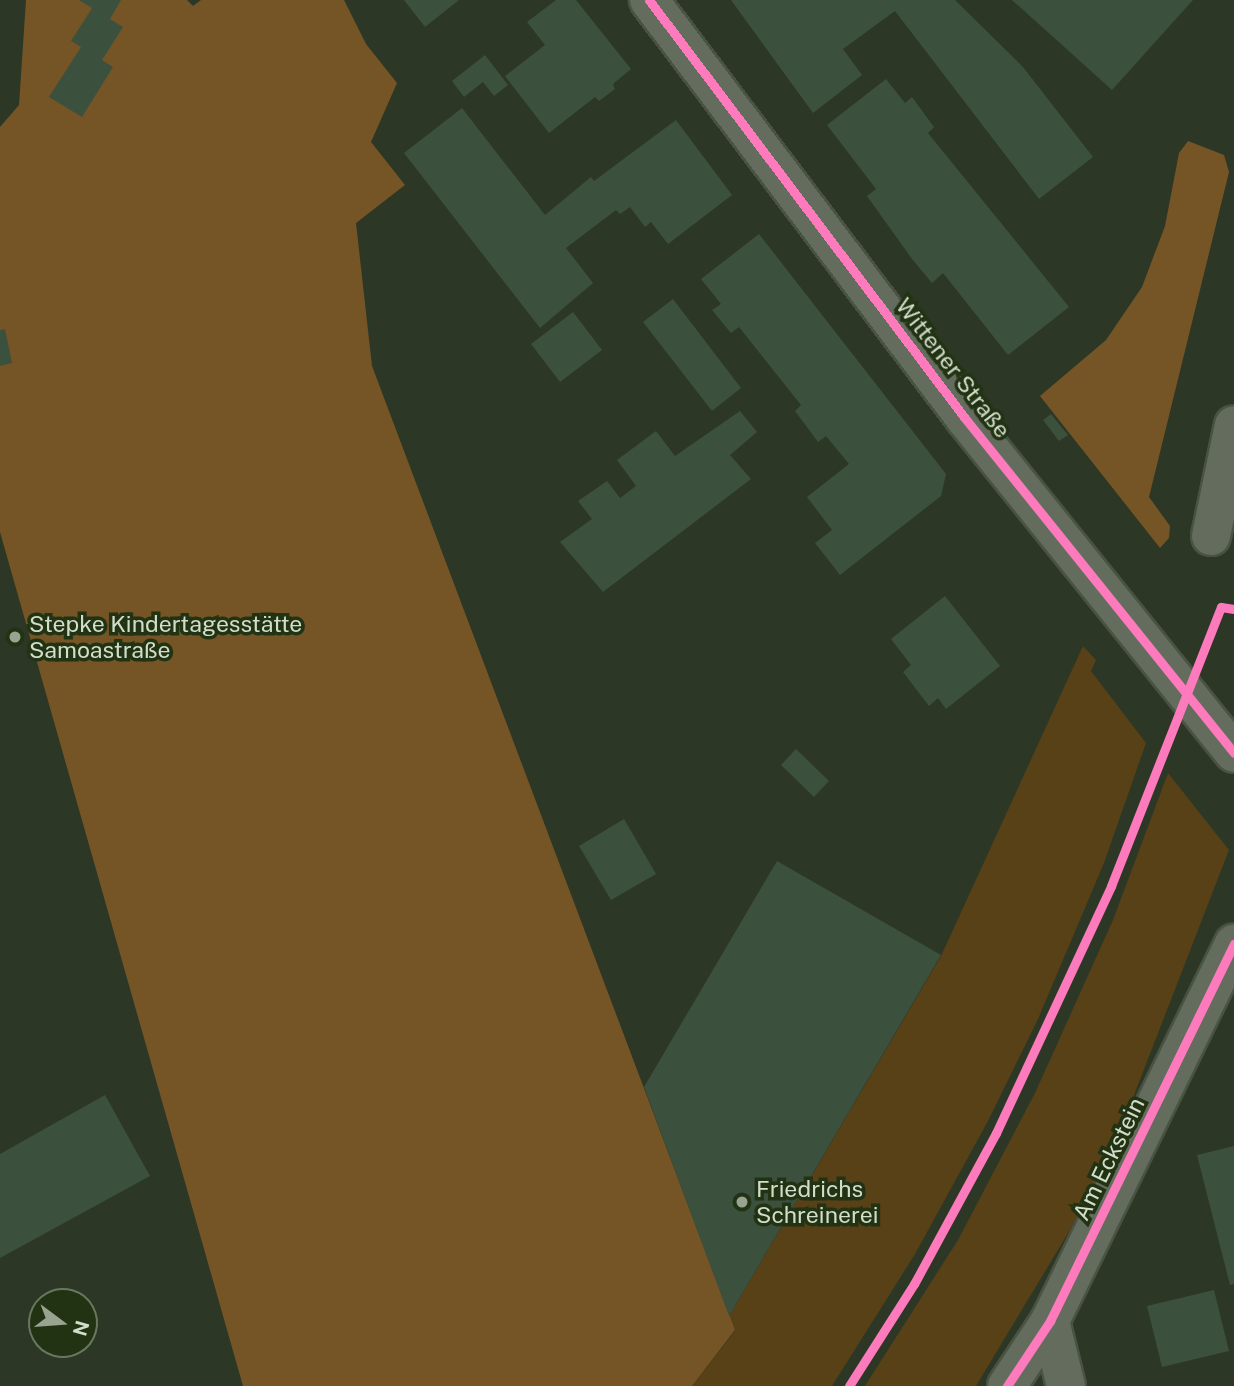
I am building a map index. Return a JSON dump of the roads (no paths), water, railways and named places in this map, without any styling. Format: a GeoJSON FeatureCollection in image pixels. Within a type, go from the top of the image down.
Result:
{"type":"FeatureCollection","features":[{"type":"Feature","properties":{"kind":"street","name":"Wittener Straße"},"geometry":{"type":"LineString","coordinates":[[649,0],[964,417],[1121,608],[1234,753]]}},
{"type":"Feature","properties":{"kind":"street"},"geometry":{"type":"LineString","coordinates":[[1211,536],[1234,425]]}},
{"type":"Feature","properties":{"kind":"street","name":"Am Eckstein"},"geometry":{"type":"LineString","coordinates":[[1007,1386],[1050,1321],[1234,944]]}},
{"type":"Feature","properties":{"kind":"street"},"geometry":{"type":"LineString","coordinates":[[1050,1321],[1066,1386]]}},
{"type":"Feature","properties":{"kind":"place","name":"Stepke Kindertagesstätte Samoastraße"},"geometry":{"type":"Point","coordinates":[15,637]}},
{"type":"Feature","properties":{"kind":"place","name":"Friedrichs Schreinerei"},"geometry":{"type":"Point","coordinates":[742,1202]}}]}
